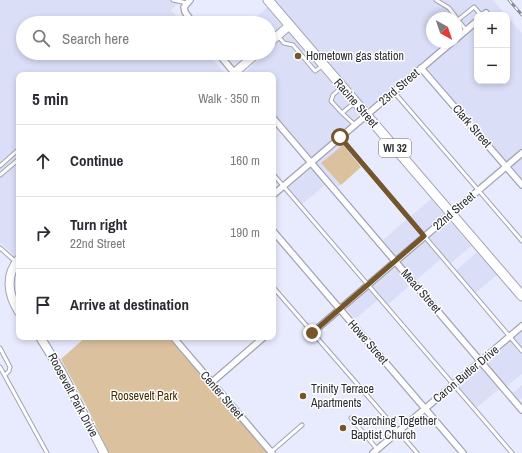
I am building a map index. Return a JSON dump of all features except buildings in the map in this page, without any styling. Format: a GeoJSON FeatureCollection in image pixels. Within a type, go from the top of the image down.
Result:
{"type":"FeatureCollection","features":[{"type":"Feature","properties":{"kind":"main road","name":"Racine Street"},"geometry":{"type":"LineString","coordinates":[[268,0],[522,296]]}},
{"type":"Feature","properties":{"kind":"street"},"geometry":{"type":"LineString","coordinates":[[187,3],[185,12],[188,16]]}},
{"type":"Feature","properties":{"kind":"street"},"geometry":{"type":"LineString","coordinates":[[462,34],[474,23]]}},
{"type":"Feature","properties":{"kind":"street"},"geometry":{"type":"LineString","coordinates":[[278,36],[290,25]]}},
{"type":"Feature","properties":{"kind":"street","name":"23rd Street"},"geometry":{"type":"LineString","coordinates":[[276,192],[445,48]]}},
{"type":"Feature","properties":{"kind":"street"},"geometry":{"type":"LineString","coordinates":[[223,60],[232,72]]}},
{"type":"Feature","properties":{"kind":"street"},"geometry":{"type":"LineString","coordinates":[[236,72],[249,60]]}},
{"type":"Feature","properties":{"kind":"street","name":"Clark Street"},"geometry":{"type":"LineString","coordinates":[[421,68],[522,185]]}},
{"type":"Feature","properties":{"kind":"street","name":"Mead Street"},"geometry":{"type":"LineString","coordinates":[[276,121],[522,410]]}},
{"type":"Feature","properties":{"kind":"street","name":"22nd Street"},"geometry":{"type":"LineString","coordinates":[[312,333],[522,153]]}},
{"type":"Feature","properties":{"kind":"street","name":"Howe Street"},"geometry":{"type":"LineString","coordinates":[[276,234],[463,453]]}},
{"type":"Feature","properties":{"kind":"street"},"geometry":{"type":"LineString","coordinates":[[16,264],[9,277],[9,288],[16,305]]}},
{"type":"Feature","properties":{"kind":"street","name":"Caron Butler Drive"},"geometry":{"type":"LineString","coordinates":[[375,451],[522,326]]}},
{"type":"Feature","properties":{"kind":"street","name":"Roosevelt Park Drive"},"geometry":{"type":"LineString","coordinates":[[42,340],[66,379],[104,453]]}},
{"type":"Feature","properties":{"kind":"street","name":"Center Street"},"geometry":{"type":"LineString","coordinates":[[176,340],[272,453]]}},
{"type":"Feature","properties":{"kind":"street"},"geometry":{"type":"LineString","coordinates":[[211,382],[260,340]]}},
{"type":"Feature","properties":{"kind":"lane"},"geometry":{"type":"LineString","coordinates":[[173,0],[187,3]]}},
{"type":"Feature","properties":{"kind":"lane"},"geometry":{"type":"LineString","coordinates":[[436,0],[449,8],[452,12]]}},
{"type":"Feature","properties":{"kind":"lane"},"geometry":{"type":"LineString","coordinates":[[462,17],[474,7],[481,12]]}},
{"type":"Feature","properties":{"kind":"lane"},"geometry":{"type":"LineString","coordinates":[[462,25],[466,30]]}},
{"type":"Feature","properties":{"kind":"lane"},"geometry":{"type":"LineString","coordinates":[[278,36],[284,43],[293,44],[316,71],[324,65]]}},
{"type":"Feature","properties":{"kind":"lane"},"geometry":{"type":"LineString","coordinates":[[293,44],[300,38]]}},
{"type":"Feature","properties":{"kind":"lane"},"geometry":{"type":"LineString","coordinates":[[342,87],[333,95],[331,101],[354,125]]}},
{"type":"Feature","properties":{"kind":"lane"},"geometry":{"type":"LineString","coordinates":[[393,92],[522,241]]}},
{"type":"Feature","properties":{"kind":"lane"},"geometry":{"type":"LineString","coordinates":[[342,113],[355,102]]}},
{"type":"Feature","properties":{"kind":"lane"},"geometry":{"type":"LineString","coordinates":[[340,137],[522,351]]}},
{"type":"Feature","properties":{"kind":"lane"},"geometry":{"type":"LineString","coordinates":[[0,166],[16,152]]}},
{"type":"Feature","properties":{"kind":"lane"},"geometry":{"type":"LineString","coordinates":[[0,175],[16,162]]}},
{"type":"Feature","properties":{"kind":"lane"},"geometry":{"type":"LineString","coordinates":[[276,178],[512,453]]}},
{"type":"Feature","properties":{"kind":"lane"},"geometry":{"type":"LineString","coordinates":[[0,248],[16,259]]}},
{"type":"Feature","properties":{"kind":"lane"},"geometry":{"type":"LineString","coordinates":[[276,291],[417,453]]}},
{"type":"Feature","properties":{"kind":"lane"},"geometry":{"type":"LineString","coordinates":[[0,348],[10,367],[9,371],[5,375]]}},
{"type":"Feature","properties":{"kind":"lane"},"geometry":{"type":"LineString","coordinates":[[0,367],[47,453]]}},
{"type":"Feature","properties":{"kind":"lane"},"geometry":{"type":"LineString","coordinates":[[351,418],[375,451]]}},
{"type":"Feature","properties":{"kind":"lane"},"geometry":{"type":"LineString","coordinates":[[272,453],[302,424]]}},
{"type":"Feature","properties":{"kind":"shaded area"},"geometry":{"type":"Polygon","coordinates":[[[0,0],[182,0],[171,10],[176,16],[16,16],[16,60],[213,60],[223,72],[16,72],[16,255],[15,256],[0,243],[0,0]]]}},
{"type":"Feature","properties":{"kind":"shaded area"},"geometry":{"type":"Polygon","coordinates":[[[275,0],[493,0],[503,12],[474,12],[474,84],[510,84],[510,19],[522,33],[522,179],[422,62],[371,106],[366,107],[275,0]]]}},
{"type":"Feature","properties":{"kind":"shaded area"},"geometry":{"type":"Polygon","coordinates":[[[268,7],[276,16],[257,16],[268,7]]]}},
{"type":"Feature","properties":{"kind":"shaded area"},"geometry":{"type":"Polygon","coordinates":[[[276,16],[356,110],[358,116],[336,136],[361,167],[338,187],[331,180],[301,205],[287,189],[317,163],[276,115],[276,72],[245,72],[258,60],[276,60],[276,16]]]}},
{"type":"Feature","properties":{"kind":"shaded area"},"geometry":{"type":"Polygon","coordinates":[[[431,199],[471,246],[449,265],[442,258],[386,306],[380,298],[355,319],[347,310],[348,308],[401,263],[383,240],[431,199]]]}},
{"type":"Feature","properties":{"kind":"shaded area"},"geometry":{"type":"Polygon","coordinates":[[[477,252],[497,275],[474,294],[454,272],[477,252]]]}},
{"type":"Feature","properties":{"kind":"shaded area"},"geometry":{"type":"Polygon","coordinates":[[[522,332],[522,374],[507,386],[505,384],[475,409],[457,387],[522,332]]]}},
{"type":"Feature","properties":{"kind":"shaded area"},"geometry":{"type":"Polygon","coordinates":[[[522,385],[522,398],[520,400],[513,393],[522,385]]]}},
{"type":"Feature","properties":{"kind":"green space"},"geometry":{"type":"Polygon","coordinates":[[[343,145],[361,167],[341,185],[321,163],[343,145]]]}},
{"type":"Feature","properties":{"kind":"green space","name":"Roosevelt Park"},"geometry":{"type":"Polygon","coordinates":[[[83,340],[171,340],[268,453],[109,453],[86,405],[61,359],[83,340]]]}},
{"type":"Feature","properties":{"kind":"railway"},"geometry":{"type":"LineString","coordinates":[[509,0],[522,15]]}},
{"type":"Feature","properties":{"kind":"place","name":"Hometown gas station"},"geometry":{"type":"Point","coordinates":[298,56]}},
{"type":"Feature","properties":{"kind":"place","name":"Trinity Terrace Apartments"},"geometry":{"type":"Point","coordinates":[303,396]}},
{"type":"Feature","properties":{"kind":"place","name":"Searching Together Baptist Church"},"geometry":{"type":"Point","coordinates":[343,428]}},
{"type":"Feature","properties":{"kind":"route"},"geometry":{"type":"LineString","coordinates":[[312,333],[424,236],[340,137]]}}]}
